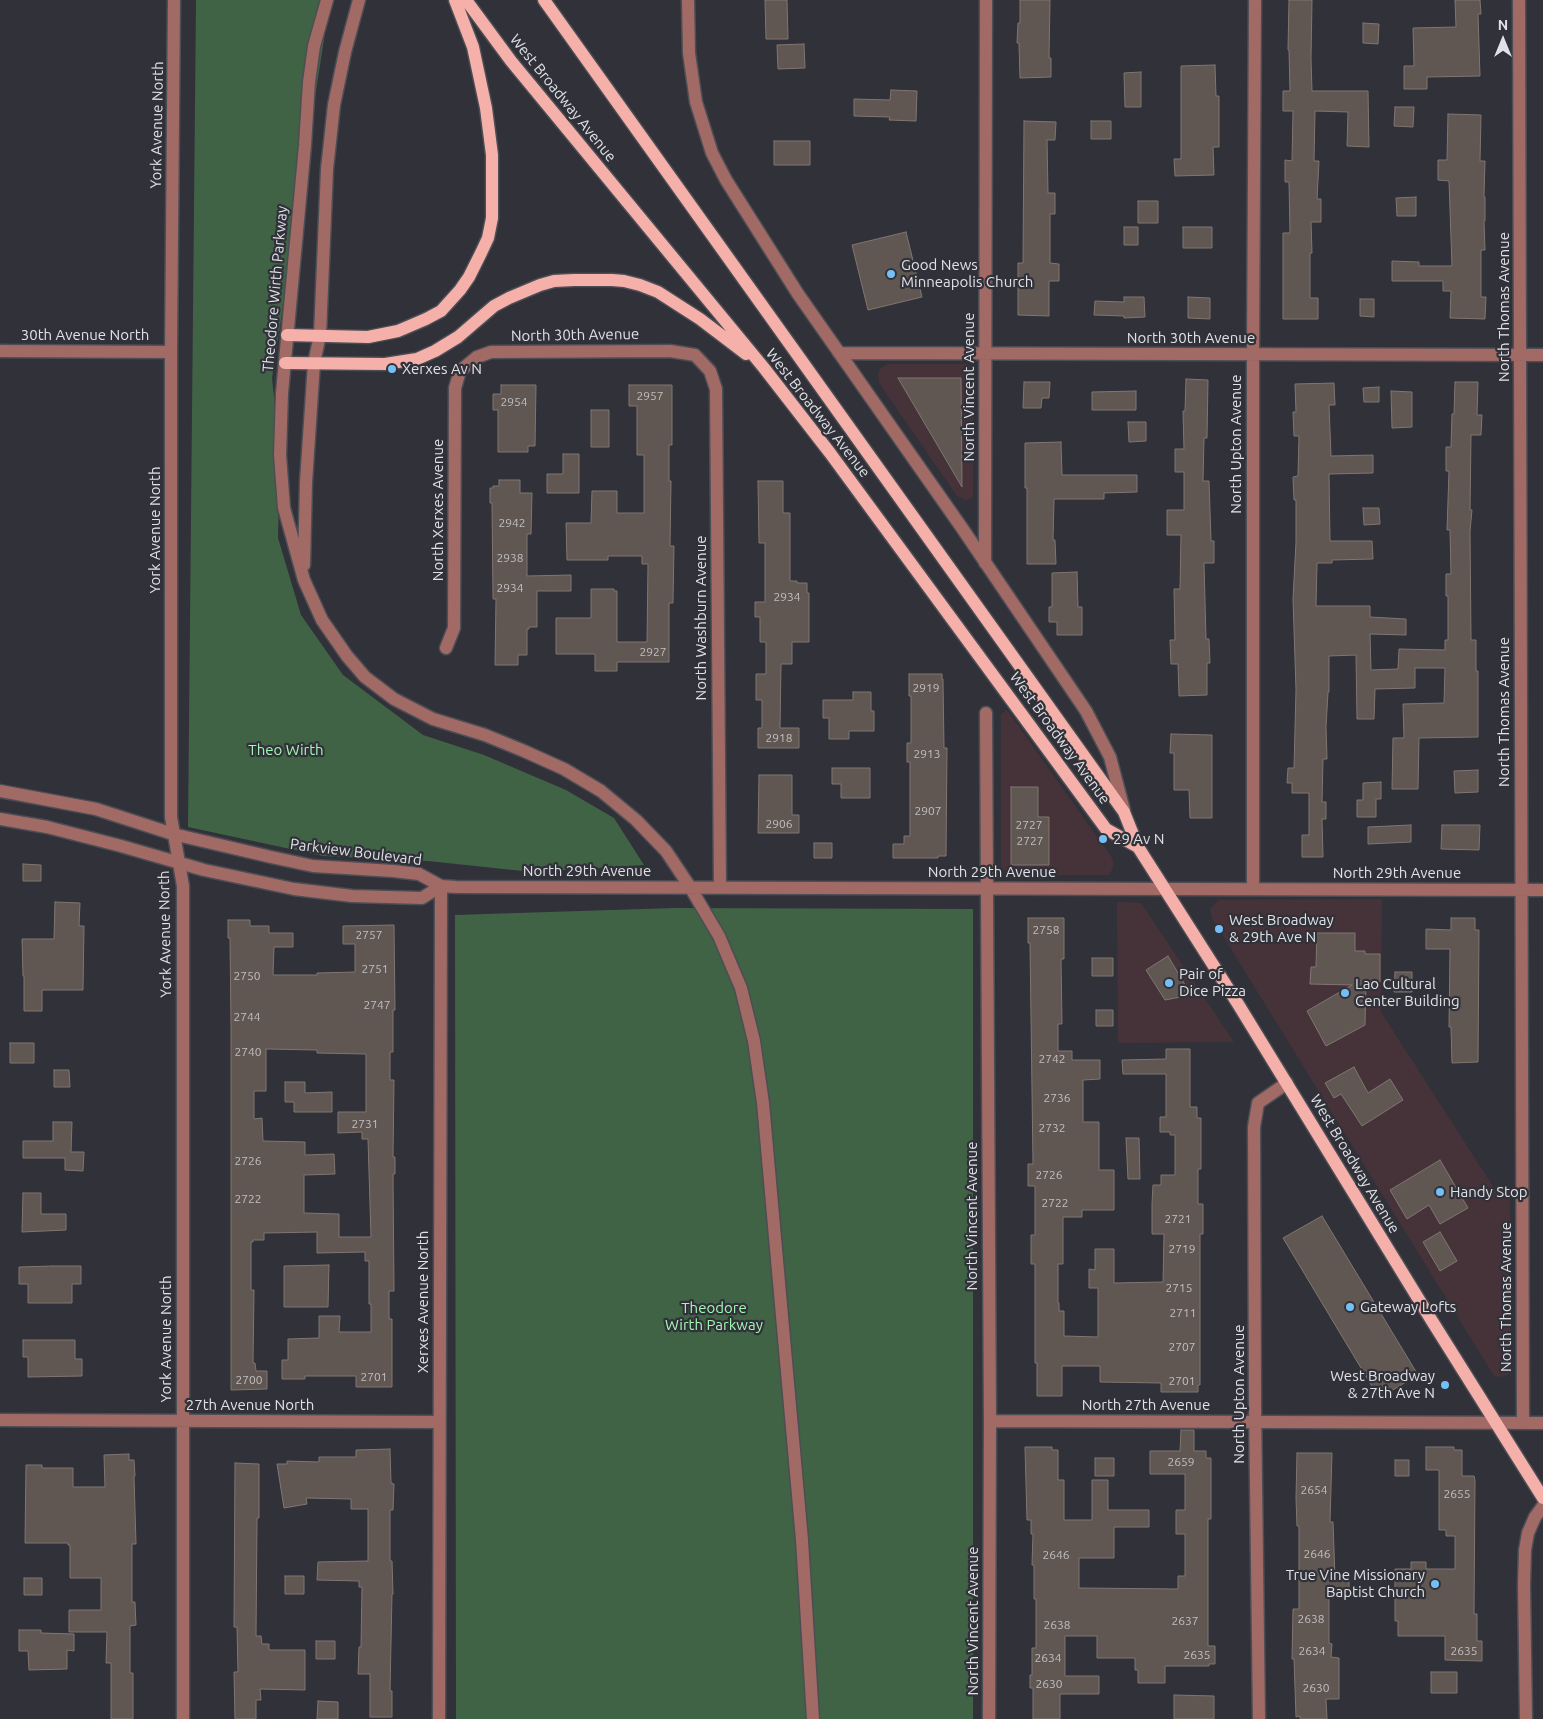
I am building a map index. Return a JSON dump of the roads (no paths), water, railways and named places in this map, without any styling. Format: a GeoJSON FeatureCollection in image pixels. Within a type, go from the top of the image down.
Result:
{"type":"FeatureCollection","features":[{"type":"Feature","properties":{"kind":"main road"},"geometry":{"type":"LineString","coordinates":[[287,335],[368,337],[398,331],[440,311],[460,290],[469,277],[488,238],[492,218],[492,155],[489,126],[474,47],[455,0]]}},
{"type":"Feature","properties":{"kind":"main road","name":"West Broadway Avenue"},"geometry":{"type":"LineString","coordinates":[[466,0],[511,61],[764,368],[830,453],[1106,829],[1138,847]]}},
{"type":"Feature","properties":{"kind":"main road","name":"West Broadway Avenue"},"geometry":{"type":"LineString","coordinates":[[544,0],[1124,812],[1138,847],[1287,1083],[1432,1321],[1543,1498]]}},
{"type":"Feature","properties":{"kind":"main road"},"geometry":{"type":"LineString","coordinates":[[285,363],[385,364],[417,358],[435,352],[458,337],[494,306],[523,290],[554,281],[612,280],[640,285],[658,292],[700,319],[764,368]]}},
{"type":"Feature","properties":{"kind":"street","name":"York Avenue North"},"geometry":{"type":"LineString","coordinates":[[174,0],[170,352],[171,817],[182,886],[183,1719]]}},
{"type":"Feature","properties":{"kind":"street","name":"Theodore Wirth Parkway"},"geometry":{"type":"LineString","coordinates":[[327,0],[314,46],[309,82],[306,145],[281,402],[281,480],[284,508],[304,580],[322,620],[347,656],[365,677],[394,699],[433,719],[485,735],[564,769],[601,791],[636,820],[666,851],[719,936],[741,988],[754,1041],[760,1085],[802,1540],[813,1719]]}},
{"type":"Feature","properties":{"kind":"street","name":"Theodore Wirth Parkway"},"geometry":{"type":"LineString","coordinates":[[304,580],[306,482],[314,363],[320,335],[327,169],[334,105],[345,52],[359,0]]}},
{"type":"Feature","properties":{"kind":"street","name":"West Broadway Avenue"},"geometry":{"type":"LineString","coordinates":[[688,0],[689,53],[696,102],[712,153],[726,180],[798,294],[1086,711],[1110,757],[1124,812]]}},
{"type":"Feature","properties":{"kind":"street","name":"North Vincent Avenue"},"geometry":{"type":"LineString","coordinates":[[985,563],[986,0]]}},
{"type":"Feature","properties":{"kind":"street","name":"North Upton Avenue"},"geometry":{"type":"LineString","coordinates":[[1254,888],[1253,355],[1255,0]]}},
{"type":"Feature","properties":{"kind":"street","name":"North Thomas Avenue"},"geometry":{"type":"LineString","coordinates":[[1519,0],[1523,1424]]}},
{"type":"Feature","properties":{"kind":"street","name":"North 30th Avenue"},"geometry":{"type":"LineString","coordinates":[[460,371],[477,357],[491,352],[670,350],[695,355]]}},
{"type":"Feature","properties":{"kind":"street","name":"30th Avenue North"},"geometry":{"type":"LineString","coordinates":[[0,351],[170,352]]}},
{"type":"Feature","properties":{"kind":"street","name":"North 30th Avenue"},"geometry":{"type":"LineString","coordinates":[[839,353],[1543,355]]}},
{"type":"Feature","properties":{"kind":"street","name":"North Washburn Avenue"},"geometry":{"type":"LineString","coordinates":[[695,355],[710,371],[716,389],[720,887]]}},
{"type":"Feature","properties":{"kind":"street","name":"North Xerxes Avenue"},"geometry":{"type":"LineString","coordinates":[[446,648],[454,628],[455,388],[460,371]]}},
{"type":"Feature","properties":{"kind":"street","name":"North Vincent Avenue"},"geometry":{"type":"LineString","coordinates":[[986,713],[990,1421],[989,1719]]}},
{"type":"Feature","properties":{"kind":"street","name":"Parkview Boulevard"},"geometry":{"type":"LineString","coordinates":[[0,791],[96,809],[173,834],[313,866],[418,874],[440,886]]}},
{"type":"Feature","properties":{"kind":"street"},"geometry":{"type":"LineString","coordinates":[[0,819],[47,827],[204,870],[265,884],[352,896],[422,898],[440,886]]}},
{"type":"Feature","properties":{"kind":"street","name":"North 29th Avenue"},"geometry":{"type":"LineString","coordinates":[[440,886],[1543,890]]}},
{"type":"Feature","properties":{"kind":"street","name":"Xerxes Avenue North"},"geometry":{"type":"LineString","coordinates":[[439,1719],[440,886]]}},
{"type":"Feature","properties":{"kind":"street","name":"North Upton Avenue"},"geometry":{"type":"LineString","coordinates":[[1259,1719],[1254,1127],[1258,1103],[1287,1083]]}},
{"type":"Feature","properties":{"kind":"street","name":"27th Avenue North"},"geometry":{"type":"LineString","coordinates":[[0,1420],[439,1422]]}},
{"type":"Feature","properties":{"kind":"street","name":"North 27th Avenue"},"geometry":{"type":"LineString","coordinates":[[990,1421],[1543,1424]]}},
{"type":"Feature","properties":{"kind":"street"},"geometry":{"type":"LineString","coordinates":[[1526,1719],[1525,1550],[1528,1533],[1535,1517],[1543,1506]]}},
{"type":"Feature","properties":{"kind":"place","name":"Good News Minneapolis Church"},"geometry":{"type":"Point","coordinates":[891,274]}},
{"type":"Feature","properties":{"kind":"place","name":"Xerxes Av N"},"geometry":{"type":"Point","coordinates":[392,369]}},
{"type":"Feature","properties":{"kind":"place","name":"29 Av N"},"geometry":{"type":"Point","coordinates":[1103,839]}},
{"type":"Feature","properties":{"kind":"place","name":"West Broadway & 29th Ave N"},"geometry":{"type":"Point","coordinates":[1219,929]}},
{"type":"Feature","properties":{"kind":"place","name":"Pair of Dice Pizza"},"geometry":{"type":"Point","coordinates":[1169,983]}},
{"type":"Feature","properties":{"kind":"place","name":"Lao Cultural Center Building"},"geometry":{"type":"Point","coordinates":[1345,993]}},
{"type":"Feature","properties":{"kind":"place","name":"Handy Stop"},"geometry":{"type":"Point","coordinates":[1440,1192]}},
{"type":"Feature","properties":{"kind":"place","name":"Gateway Lofts"},"geometry":{"type":"Point","coordinates":[1350,1307]}},
{"type":"Feature","properties":{"kind":"place","name":"West Broadway & 27th Ave N"},"geometry":{"type":"Point","coordinates":[1445,1385]}},
{"type":"Feature","properties":{"kind":"place","name":"True Vine Missionary Baptist Church"},"geometry":{"type":"Point","coordinates":[1435,1584]}},
{"type":"Feature","properties":{"kind":"park label","name":"Theo Wirth"},"geometry":{"type":"Point","coordinates":[286,750]}}]}
